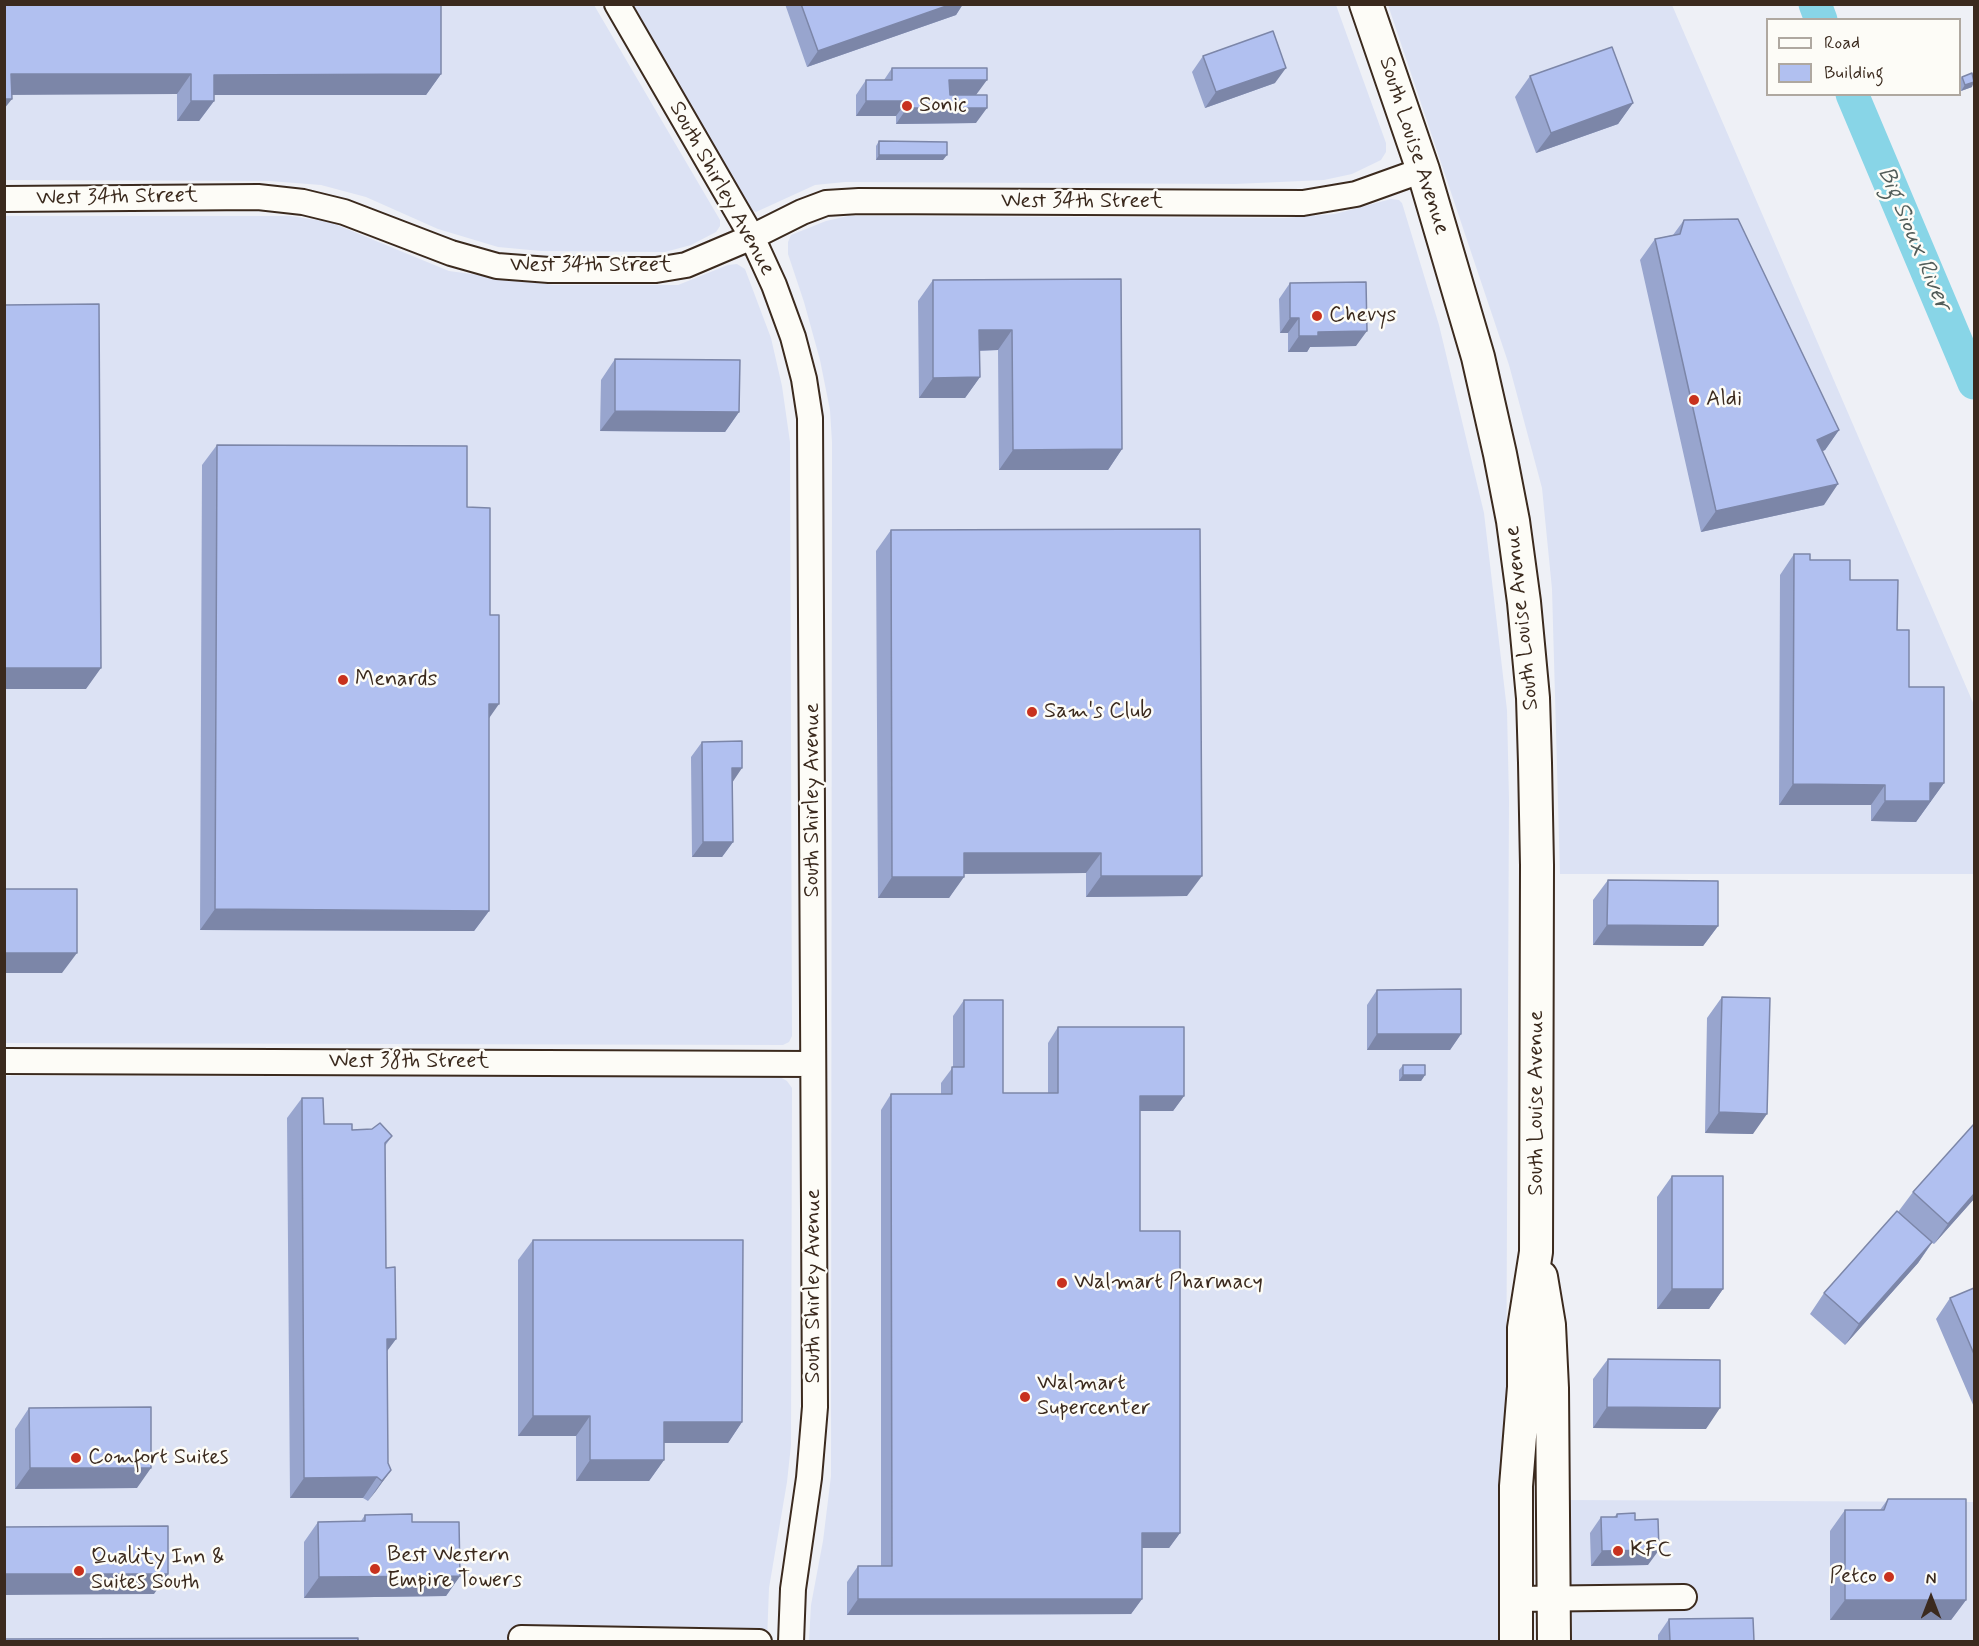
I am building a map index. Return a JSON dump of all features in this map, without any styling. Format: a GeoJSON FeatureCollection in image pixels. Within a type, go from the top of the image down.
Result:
{"type":"FeatureCollection","features":[{"type":"Feature","properties":{"kind":"main road","name":"South Louise Avenue"},"geometry":{"type":"LineString","coordinates":[[1366,4],[1423,170],[1491,408],[1513,521],[1524,602],[1533,698],[1537,865],[1536,1252],[1524,1328],[1524,1387],[1516,1486],[1516,1641]]}},
{"type":"Feature","properties":{"kind":"main road","name":"South Louise Avenue"},"geometry":{"type":"LineString","coordinates":[[1536,1252],[1550,1336],[1554,1641]]}},
{"type":"Feature","properties":{"kind":"street","name":"South Shirley Avenue"},"geometry":{"type":"LineString","coordinates":[[616,4],[752,237],[774,285],[793,337],[804,379],[810,418],[814,1407],[809,1478],[793,1589],[791,1641]]}},
{"type":"Feature","properties":{"kind":"street","name":"West 34th Street"},"geometry":{"type":"LineString","coordinates":[[4,199],[258,197],[303,202],[344,212],[465,257],[497,266],[549,270],[656,270],[686,265],[752,237],[802,212],[826,204],[859,201],[1303,204],[1356,194],[1423,170]]}},
{"type":"Feature","properties":{"kind":"street","name":"West 38th Street"},"geometry":{"type":"LineString","coordinates":[[4,1061],[813,1064]]}},
{"type":"Feature","properties":{"kind":"street"},"geometry":{"type":"LineString","coordinates":[[1515,1599],[1684,1597]]}},
{"type":"Feature","properties":{"kind":"street"},"geometry":{"type":"LineString","coordinates":[[522,1638],[759,1641]]}},
{"type":"Feature","properties":{"kind":"shaded area"},"geometry":{"type":"Polygon","coordinates":[[[5,5],[594,5],[720,220],[720,226],[716,232],[691,245],[665,252],[541,251],[498,247],[438,229],[366,197],[321,185],[269,181],[5,180],[5,5]]]}},
{"type":"Feature","properties":{"kind":"shaded area"},"geometry":{"type":"Polygon","coordinates":[[[632,5],[1336,5],[1386,143],[1386,152],[1381,160],[1352,174],[1324,180],[1235,184],[845,182],[815,185],[756,212],[752,210],[632,5]]]}},
{"type":"Feature","properties":{"kind":"shaded area"},"geometry":{"type":"Polygon","coordinates":[[[1388,5],[1672,5],[1974,705],[1974,874],[1560,874],[1552,589],[1542,488],[1509,365],[1388,5]]]}},
{"type":"Feature","properties":{"kind":"shaded area"},"geometry":{"type":"Polygon","coordinates":[[[1391,199],[1402,203],[1439,325],[1484,513],[1507,710],[1509,800],[1505,1641],[809,1641],[811,1605],[823,1541],[831,1476],[832,442],[830,410],[820,360],[788,254],[788,242],[791,235],[826,221],[848,216],[1285,218],[1335,214],[1391,199]]]}},
{"type":"Feature","properties":{"kind":"shaded area"},"geometry":{"type":"Polygon","coordinates":[[[5,216],[290,216],[330,222],[449,271],[553,285],[678,285],[728,265],[737,264],[745,269],[771,338],[782,386],[790,442],[792,1036],[789,1042],[783,1045],[5,1043],[5,216]]]}},
{"type":"Feature","properties":{"kind":"shaded area"},"geometry":{"type":"Polygon","coordinates":[[[5,1076],[780,1077],[787,1081],[792,1088],[791,1445],[769,1588],[767,1641],[5,1642],[5,1076]]]}},
{"type":"Feature","properties":{"kind":"shaded area"},"geometry":{"type":"Polygon","coordinates":[[[1566,1500],[1974,1502],[1974,1641],[1570,1641],[1566,1500]]]}},
{"type":"Feature","properties":{"kind":"building"},"geometry":{"type":"Polygon","coordinates":[[[4,4],[441,4],[441,74],[214,75],[214,101],[191,101],[191,74],[11,74],[12,99],[4,99],[4,4]]]}},
{"type":"Feature","properties":{"kind":"building"},"geometry":{"type":"Polygon","coordinates":[[[801,4],[952,4],[818,51],[801,4]]]}},
{"type":"Feature","properties":{"kind":"building"},"geometry":{"type":"Polygon","coordinates":[[[1273,31],[1286,68],[1216,92],[1203,56],[1273,31]]]}},
{"type":"Feature","properties":{"kind":"building"},"geometry":{"type":"Polygon","coordinates":[[[1612,47],[1633,103],[1551,133],[1530,76],[1612,47]]]}},
{"type":"Feature","properties":{"kind":"building"},"geometry":{"type":"Polygon","coordinates":[[[892,68],[987,68],[987,80],[949,80],[950,95],[987,95],[987,108],[907,108],[907,101],[866,101],[866,80],[892,80],[892,68]]]}},
{"type":"Feature","properties":{"kind":"building"},"geometry":{"type":"Polygon","coordinates":[[[1972,73],[1974,82],[1965,85],[1962,77],[1972,73]]]}},
{"type":"Feature","properties":{"kind":"building"},"geometry":{"type":"Polygon","coordinates":[[[879,141],[947,142],[947,155],[879,155],[879,141]]]}},
{"type":"Feature","properties":{"kind":"building"},"geometry":{"type":"Polygon","coordinates":[[[1738,219],[1839,430],[1817,440],[1838,484],[1716,511],[1655,239],[1680,234],[1684,220],[1738,219]]]}},
{"type":"Feature","properties":{"kind":"building"},"geometry":{"type":"Polygon","coordinates":[[[1121,279],[1122,449],[1013,450],[1012,330],[979,330],[980,377],[933,378],[933,280],[1121,279]]]}},
{"type":"Feature","properties":{"kind":"building"},"geometry":{"type":"Polygon","coordinates":[[[1366,282],[1367,331],[1318,332],[1318,336],[1299,336],[1299,318],[1290,318],[1290,283],[1366,282]]]}},
{"type":"Feature","properties":{"kind":"building"},"geometry":{"type":"Polygon","coordinates":[[[99,304],[101,668],[4,668],[4,305],[99,304]]]}},
{"type":"Feature","properties":{"kind":"building"},"geometry":{"type":"Polygon","coordinates":[[[615,359],[740,360],[739,412],[615,411],[615,359]]]}},
{"type":"Feature","properties":{"kind":"building","name":"Menards"},"geometry":{"type":"Polygon","coordinates":[[[217,445],[467,446],[467,507],[490,508],[490,615],[499,615],[499,704],[489,704],[489,911],[215,909],[217,445]]]}},
{"type":"Feature","properties":{"kind":"building","name":"Sam's Club"},"geometry":{"type":"Polygon","coordinates":[[[1200,529],[1202,876],[1101,876],[1101,853],[964,853],[964,877],[892,877],[891,530],[1200,529]]]}},
{"type":"Feature","properties":{"kind":"building"},"geometry":{"type":"Polygon","coordinates":[[[1794,554],[1810,554],[1810,560],[1850,560],[1850,580],[1898,580],[1897,630],[1909,630],[1909,687],[1944,687],[1944,783],[1930,783],[1930,801],[1885,801],[1885,785],[1793,784],[1794,554]]]}},
{"type":"Feature","properties":{"kind":"building"},"geometry":{"type":"Polygon","coordinates":[[[742,741],[742,768],[732,768],[733,842],[703,842],[702,742],[742,741]]]}},
{"type":"Feature","properties":{"kind":"building"},"geometry":{"type":"Polygon","coordinates":[[[1608,880],[1718,881],[1718,926],[1607,925],[1608,880]]]}},
{"type":"Feature","properties":{"kind":"building"},"geometry":{"type":"Polygon","coordinates":[[[4,889],[77,889],[77,953],[4,953],[4,889]]]}},
{"type":"Feature","properties":{"kind":"building"},"geometry":{"type":"Polygon","coordinates":[[[1461,989],[1461,1034],[1377,1034],[1377,990],[1461,989]]]}},
{"type":"Feature","properties":{"kind":"building"},"geometry":{"type":"Polygon","coordinates":[[[1722,997],[1770,998],[1767,1114],[1719,1112],[1722,997]]]}},
{"type":"Feature","properties":{"kind":"building","name":"Walmart Supercenter"},"geometry":{"type":"Polygon","coordinates":[[[964,1000],[1003,1000],[1003,1093],[1058,1093],[1058,1027],[1184,1027],[1184,1096],[1140,1096],[1140,1231],[1180,1231],[1180,1533],[1142,1533],[1142,1599],[858,1599],[858,1566],[892,1566],[891,1094],[952,1094],[952,1067],[964,1067],[964,1000]]]}},
{"type":"Feature","properties":{"kind":"building"},"geometry":{"type":"Polygon","coordinates":[[[1403,1065],[1425,1065],[1425,1075],[1403,1075],[1403,1065]]]}},
{"type":"Feature","properties":{"kind":"building"},"geometry":{"type":"Polygon","coordinates":[[[302,1098],[323,1098],[324,1124],[352,1124],[352,1130],[372,1129],[380,1123],[392,1136],[385,1143],[386,1268],[395,1267],[396,1339],[387,1339],[388,1463],[391,1470],[382,1481],[377,1477],[304,1478],[302,1098]]]}},
{"type":"Feature","properties":{"kind":"building"},"geometry":{"type":"Polygon","coordinates":[[[1974,1124],[1974,1194],[1948,1224],[1913,1192],[1974,1124]]]}},
{"type":"Feature","properties":{"kind":"building"},"geometry":{"type":"Polygon","coordinates":[[[1672,1176],[1723,1176],[1723,1289],[1672,1289],[1672,1176]]]}},
{"type":"Feature","properties":{"kind":"building"},"geometry":{"type":"Polygon","coordinates":[[[1897,1211],[1932,1242],[1859,1324],[1824,1293],[1897,1211]]]}},
{"type":"Feature","properties":{"kind":"building"},"geometry":{"type":"Polygon","coordinates":[[[533,1240],[743,1240],[742,1422],[664,1422],[664,1460],[590,1460],[590,1416],[533,1416],[533,1240]]]}},
{"type":"Feature","properties":{"kind":"building"},"geometry":{"type":"Polygon","coordinates":[[[1974,1288],[1974,1354],[1950,1298],[1974,1288]]]}},
{"type":"Feature","properties":{"kind":"building"},"geometry":{"type":"Polygon","coordinates":[[[1608,1359],[1720,1360],[1720,1408],[1607,1407],[1608,1359]]]}},
{"type":"Feature","properties":{"kind":"building"},"geometry":{"type":"Polygon","coordinates":[[[151,1407],[151,1468],[30,1468],[29,1408],[151,1407]]]}},
{"type":"Feature","properties":{"kind":"building"},"geometry":{"type":"Polygon","coordinates":[[[1888,1499],[1966,1499],[1966,1600],[1845,1600],[1845,1510],[1884,1510],[1888,1499]]]}},
{"type":"Feature","properties":{"kind":"building"},"geometry":{"type":"Polygon","coordinates":[[[1635,1513],[1635,1520],[1658,1519],[1659,1550],[1602,1551],[1601,1517],[1617,1517],[1617,1514],[1635,1513]]]}},
{"type":"Feature","properties":{"kind":"building"},"geometry":{"type":"Polygon","coordinates":[[[412,1514],[412,1522],[459,1522],[460,1576],[319,1577],[318,1522],[365,1521],[365,1515],[412,1514]]]}},
{"type":"Feature","properties":{"kind":"building"},"geometry":{"type":"Polygon","coordinates":[[[168,1526],[168,1574],[4,1574],[4,1527],[168,1526]]]}},
{"type":"Feature","properties":{"kind":"building"},"geometry":{"type":"Polygon","coordinates":[[[1753,1618],[1754,1641],[1670,1641],[1669,1619],[1753,1618]]]}},
{"type":"Feature","properties":{"kind":"building"},"geometry":{"type":"Polygon","coordinates":[[[358,1638],[358,1641],[4,1641],[4,1639],[358,1638]]]}},
{"type":"Feature","properties":{"kind":"waterway","name":"Big Sioux River"},"geometry":{"type":"LineString","coordinates":[[1815,4],[1820,18]]}},
{"type":"Feature","properties":{"kind":"waterway","name":"Big Sioux River"},"geometry":{"type":"LineString","coordinates":[[1853,96],[1974,383]]}},
{"type":"Feature","properties":{"kind":"place","name":"Sonic"},"geometry":{"type":"Point","coordinates":[907,106]}},
{"type":"Feature","properties":{"kind":"place","name":"Chevys"},"geometry":{"type":"Point","coordinates":[1317,316]}},
{"type":"Feature","properties":{"kind":"place","name":"Aldi"},"geometry":{"type":"Point","coordinates":[1694,400]}},
{"type":"Feature","properties":{"kind":"place","name":"Menards"},"geometry":{"type":"Point","coordinates":[343,680]}},
{"type":"Feature","properties":{"kind":"place","name":"Sam's Club"},"geometry":{"type":"Point","coordinates":[1032,712]}},
{"type":"Feature","properties":{"kind":"place","name":"Walmart Pharmacy"},"geometry":{"type":"Point","coordinates":[1062,1283]}},
{"type":"Feature","properties":{"kind":"place","name":"Walmart Supercenter"},"geometry":{"type":"Point","coordinates":[1025,1397]}},
{"type":"Feature","properties":{"kind":"place","name":"Comfort Suites"},"geometry":{"type":"Point","coordinates":[76,1458]}},
{"type":"Feature","properties":{"kind":"place","name":"KFC"},"geometry":{"type":"Point","coordinates":[1618,1551]}},
{"type":"Feature","properties":{"kind":"place","name":"Best Western Empire Towers"},"geometry":{"type":"Point","coordinates":[375,1569]}},
{"type":"Feature","properties":{"kind":"place","name":"Quality Inn & Suites South"},"geometry":{"type":"Point","coordinates":[79,1571]}},
{"type":"Feature","properties":{"kind":"place","name":"Petco"},"geometry":{"type":"Point","coordinates":[1889,1577]}}]}
